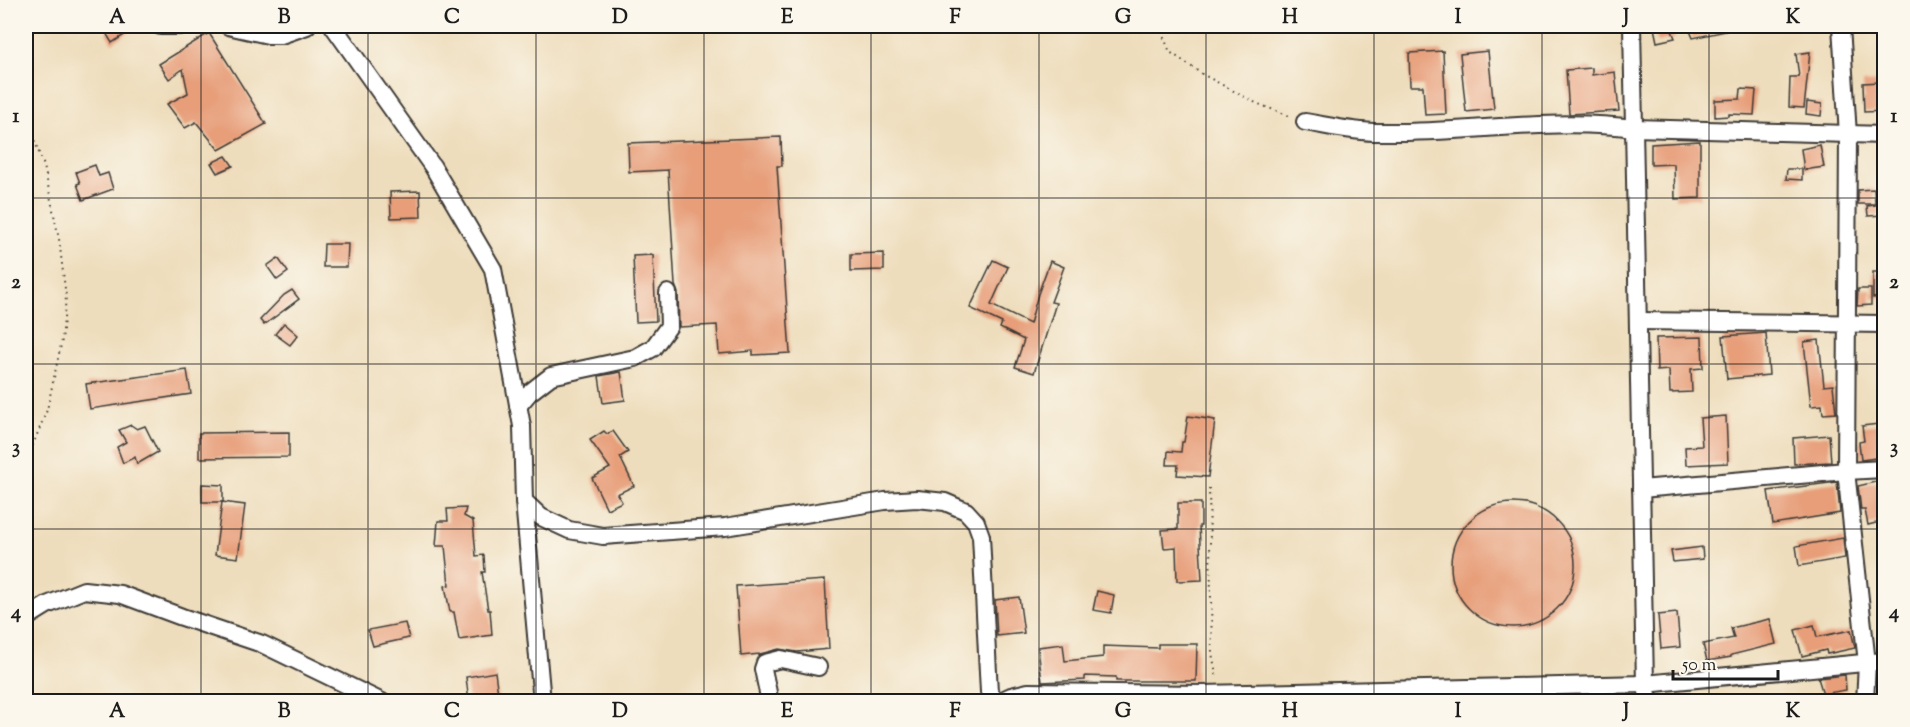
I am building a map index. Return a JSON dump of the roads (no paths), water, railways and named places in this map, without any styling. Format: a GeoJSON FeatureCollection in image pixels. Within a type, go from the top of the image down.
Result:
{"type":"FeatureCollection","features":[{"type":"Feature","properties":{"kind":"street"},"geometry":{"type":"LineString","coordinates":[[160,26],[180,26]]}},
{"type":"Feature","properties":{"kind":"street"},"geometry":{"type":"LineString","coordinates":[[228,26],[268,35],[281,34],[307,26]]}},
{"type":"Feature","properties":{"kind":"street"},"geometry":{"type":"LineString","coordinates":[[333,26],[433,167],[493,269],[522,426],[524,501],[543,702]]}},
{"type":"Feature","properties":{"kind":"street"},"geometry":{"type":"LineString","coordinates":[[1632,26],[1645,684],[1650,702]]}},
{"type":"Feature","properties":{"kind":"street"},"geometry":{"type":"LineString","coordinates":[[1841,26],[1848,135],[1846,471],[1867,663],[1865,702]]}},
{"type":"Feature","properties":{"kind":"street"},"geometry":{"type":"LineString","coordinates":[[1305,122],[1376,133],[1612,125],[1634,128],[1884,135]]}},
{"type":"Feature","properties":{"kind":"street"},"geometry":{"type":"LineString","coordinates":[[518,406],[530,393],[552,376],[635,358],[653,348],[669,326],[668,293]]}},
{"type":"Feature","properties":{"kind":"street"},"geometry":{"type":"LineString","coordinates":[[1638,321],[1884,324]]}},
{"type":"Feature","properties":{"kind":"street"},"geometry":{"type":"LineString","coordinates":[[1641,489],[1884,469]]}},
{"type":"Feature","properties":{"kind":"street"},"geometry":{"type":"LineString","coordinates":[[524,501],[541,517],[569,530],[603,536],[725,527],[885,501],[917,499],[945,502],[966,511],[976,522],[981,536],[989,692],[998,702],[1028,692],[1203,698],[1220,693],[1522,694],[1884,661]]}},
{"type":"Feature","properties":{"kind":"street"},"geometry":{"type":"LineString","coordinates":[[26,618],[47,605],[84,590],[120,594],[262,644],[382,702]]}},
{"type":"Feature","properties":{"kind":"street"},"geometry":{"type":"LineString","coordinates":[[770,702],[763,669],[765,663],[781,659],[818,667]]}}]}
